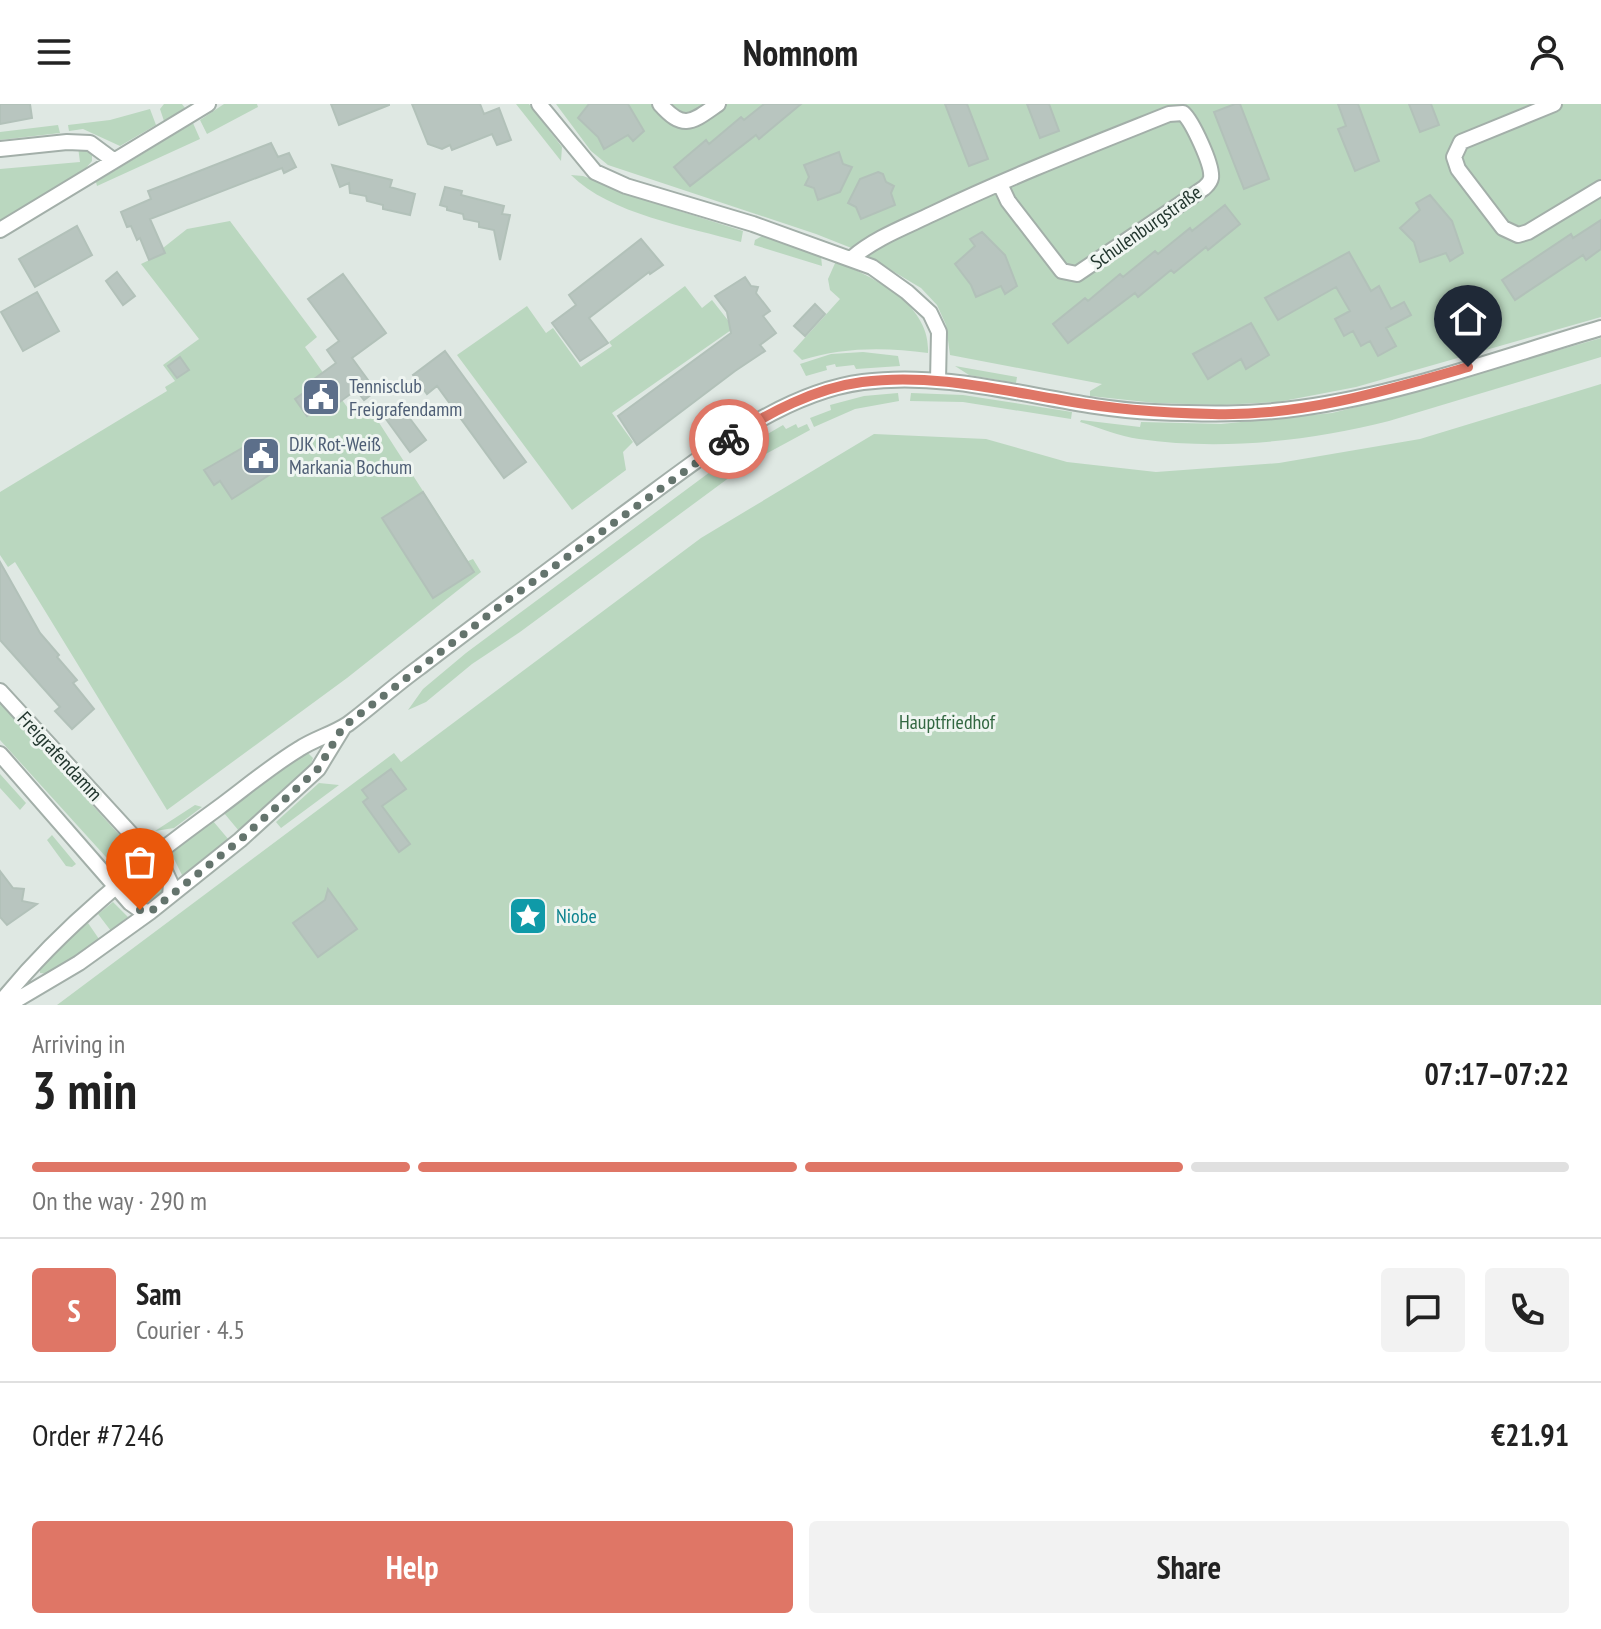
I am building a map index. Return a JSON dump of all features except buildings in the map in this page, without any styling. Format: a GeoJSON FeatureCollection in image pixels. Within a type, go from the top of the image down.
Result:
{"type":"FeatureCollection","features":[{"type":"Feature","properties":{"kind":"street"},"geometry":{"type":"LineString","coordinates":[[0,230],[208,104]]}},
{"type":"Feature","properties":{"kind":"street"},"geometry":{"type":"LineString","coordinates":[[539,104],[595,172],[626,186],[852,258],[884,275],[930,313],[939,332],[938,381]]}},
{"type":"Feature","properties":{"kind":"street"},"geometry":{"type":"LineString","coordinates":[[660,104],[672,117],[683,122],[695,120],[718,104]]}},
{"type":"Feature","properties":{"kind":"street"},"geometry":{"type":"LineString","coordinates":[[1554,104],[1461,142],[1454,157],[1458,169],[1503,228],[1518,235],[1601,188]]}},
{"type":"Feature","properties":{"kind":"street","name":"Schulenburgstraße"},"geometry":{"type":"LineString","coordinates":[[852,258],[865,246],[1000,184],[1169,114],[1183,113],[1191,120],[1211,172],[1211,181],[1204,188],[1077,274],[1062,271],[1008,201],[1000,184]]}},
{"type":"Feature","properties":{"kind":"street"},"geometry":{"type":"LineString","coordinates":[[0,149],[67,142],[90,143],[113,160]]}},
{"type":"Feature","properties":{"kind":"street"},"geometry":{"type":"LineString","coordinates":[[0,1003],[30,966],[75,922],[153,857],[302,747],[343,727],[495,610],[754,422],[822,392],[861,382],[906,379],[1147,412],[1216,415],[1273,412],[1401,387],[1601,328]]}},
{"type":"Feature","properties":{"kind":"street","name":"Freigrafendamm"},"geometry":{"type":"LineString","coordinates":[[0,691],[165,871],[171,884],[170,896]]}},
{"type":"Feature","properties":{"kind":"street"},"geometry":{"type":"LineString","coordinates":[[8,1005],[79,963],[150,912],[240,840],[318,769],[343,727]]}},
{"type":"Feature","properties":{"kind":"street"},"geometry":{"type":"LineString","coordinates":[[0,754],[130,903],[150,912]]}},
{"type":"Feature","properties":{"kind":"green space"},"geometry":{"type":"Polygon","coordinates":[[[164,104],[182,104],[185,108],[164,121],[160,109],[164,104]]]}},
{"type":"Feature","properties":{"kind":"green space"},"geometry":{"type":"Polygon","coordinates":[[[224,104],[257,104],[258,107],[207,134],[200,120],[224,104]]]}},
{"type":"Feature","properties":{"kind":"green space"},"geometry":{"type":"Polygon","coordinates":[[[516,104],[529,104],[562,147],[561,161],[516,104]]]}},
{"type":"Feature","properties":{"kind":"green space"},"geometry":{"type":"Polygon","coordinates":[[[556,104],[1601,104],[1601,317],[1356,387],[1278,402],[1221,405],[1155,403],[1090,396],[1090,391],[1102,384],[950,355],[946,325],[937,305],[921,288],[859,251],[816,234],[608,165],[591,151],[556,104]]]}},
{"type":"Feature","properties":{"kind":"green space"},"geometry":{"type":"Polygon","coordinates":[[[150,109],[156,125],[120,146],[83,129],[69,131],[68,125],[110,120],[150,109]]]}},
{"type":"Feature","properties":{"kind":"green space"},"geometry":{"type":"Polygon","coordinates":[[[193,123],[200,139],[97,186],[96,182],[193,123]]]}},
{"type":"Feature","properties":{"kind":"green space"},"geometry":{"type":"Polygon","coordinates":[[[58,125],[60,133],[0,140],[0,132],[58,125]]]}},
{"type":"Feature","properties":{"kind":"green space"},"geometry":{"type":"Polygon","coordinates":[[[78,147],[92,152],[92,161],[86,168],[0,221],[0,169],[80,162],[78,147]]]}},
{"type":"Feature","properties":{"kind":"green space"},"geometry":{"type":"Polygon","coordinates":[[[571,175],[583,176],[743,231],[741,242],[628,209],[607,200],[571,175]]]}},
{"type":"Feature","properties":{"kind":"green space"},"geometry":{"type":"Polygon","coordinates":[[[230,221],[317,337],[305,347],[352,414],[367,404],[468,561],[473,559],[481,572],[347,678],[167,810],[15,562],[8,567],[0,555],[0,492],[167,391],[165,387],[175,381],[163,365],[199,339],[141,264],[164,253],[163,248],[187,229],[230,221]]]}},
{"type":"Feature","properties":{"kind":"green space"},"geometry":{"type":"Polygon","coordinates":[[[762,236],[821,256],[822,266],[754,245],[755,240],[762,236]]]}},
{"type":"Feature","properties":{"kind":"green space"},"geometry":{"type":"Polygon","coordinates":[[[836,261],[883,285],[910,307],[920,320],[928,353],[864,349],[802,360],[793,351],[840,299],[830,290],[828,279],[836,261]]]}},
{"type":"Feature","properties":{"kind":"green space"},"geometry":{"type":"Polygon","coordinates":[[[685,286],[702,308],[712,300],[734,328],[612,413],[633,442],[623,452],[626,470],[572,510],[457,355],[527,306],[546,333],[553,328],[581,367],[612,346],[609,342],[685,286]]]}},
{"type":"Feature","properties":{"kind":"green space"},"geometry":{"type":"Polygon","coordinates":[[[1601,338],[1601,357],[1389,421],[1297,439],[1233,444],[1170,442],[1132,438],[1080,422],[1140,427],[1141,422],[1221,424],[1332,413],[1601,338]]]}},
{"type":"Feature","properties":{"kind":"green space"},"geometry":{"type":"Polygon","coordinates":[[[863,352],[898,356],[900,366],[856,369],[854,365],[836,367],[835,364],[826,366],[827,370],[806,376],[800,364],[831,354],[863,352]]]}},
{"type":"Feature","properties":{"kind":"green space"},"geometry":{"type":"Polygon","coordinates":[[[955,366],[1017,377],[1016,383],[969,375],[955,366]]]}},
{"type":"Feature","properties":{"kind":"green space","name":"Hauptfriedhof"},"geometry":{"type":"Polygon","coordinates":[[[1601,384],[1601,1005],[57,1005],[394,753],[401,762],[701,538],[874,434],[986,439],[1067,462],[1156,472],[1279,463],[1420,439],[1601,384]]]}},
{"type":"Feature","properties":{"kind":"green space"},"geometry":{"type":"Polygon","coordinates":[[[898,393],[899,401],[855,409],[814,427],[810,418],[831,410],[830,405],[864,396],[898,393]]]}},
{"type":"Feature","properties":{"kind":"green space"},"geometry":{"type":"Polygon","coordinates":[[[911,393],[963,395],[1072,412],[1071,419],[963,402],[910,401],[911,393]]]}},
{"type":"Feature","properties":{"kind":"green space"},"geometry":{"type":"Polygon","coordinates":[[[796,424],[798,428],[807,424],[810,430],[749,463],[472,664],[426,702],[408,710],[423,689],[466,653],[737,452],[783,425],[786,429],[796,424]]]}},
{"type":"Feature","properties":{"kind":"green space"},"geometry":{"type":"Polygon","coordinates":[[[0,703],[132,849],[131,860],[124,868],[115,867],[0,740],[0,703]]]}},
{"type":"Feature","properties":{"kind":"green space"},"geometry":{"type":"Polygon","coordinates":[[[307,752],[313,758],[310,767],[239,831],[224,813],[307,752]]]}},
{"type":"Feature","properties":{"kind":"green space"},"geometry":{"type":"Polygon","coordinates":[[[0,774],[26,803],[20,810],[0,788],[0,774]]]}},
{"type":"Feature","properties":{"kind":"green space"},"geometry":{"type":"Polygon","coordinates":[[[319,783],[339,785],[281,828],[276,822],[319,783]]]}},
{"type":"Feature","properties":{"kind":"green space"},"geometry":{"type":"Polygon","coordinates":[[[195,805],[202,807],[174,828],[155,831],[195,805]]]}},
{"type":"Feature","properties":{"kind":"green space"},"geometry":{"type":"Polygon","coordinates":[[[213,821],[229,840],[185,876],[182,875],[171,853],[213,821]]]}},
{"type":"Feature","properties":{"kind":"green space"},"geometry":{"type":"Polygon","coordinates":[[[52,835],[76,864],[72,867],[66,866],[47,840],[52,835]]]}},
{"type":"Feature","properties":{"kind":"green space"},"geometry":{"type":"Polygon","coordinates":[[[150,875],[159,879],[163,888],[159,897],[150,901],[141,897],[137,888],[141,879],[150,875]]]}},
{"type":"Feature","properties":{"kind":"green space"},"geometry":{"type":"Polygon","coordinates":[[[113,902],[128,917],[111,931],[98,914],[113,902]]]}},
{"type":"Feature","properties":{"kind":"green space"},"geometry":{"type":"Polygon","coordinates":[[[88,923],[99,939],[49,974],[40,973],[40,964],[88,923]]]}},
{"type":"Feature","properties":{"kind":"way so far"},"geometry":{"type":"LineString","coordinates":[[140,910],[150,912],[275,809],[318,769],[343,727],[457,638],[729,439]]}},
{"type":"Feature","properties":{"kind":"place","name":"Tennisclub Freigrafendamm"},"geometry":{"type":"Point","coordinates":[321,397]}},
{"type":"Feature","properties":{"kind":"place","name":"DJK Rot-Weiß Markania Bochum"},"geometry":{"type":"Point","coordinates":[261,456]}},
{"type":"Feature","properties":{"kind":"place","name":"Niobe"},"geometry":{"type":"Point","coordinates":[528,916]}},
{"type":"Feature","properties":{"kind":"route"},"geometry":{"type":"LineString","coordinates":[[729,439],[754,422],[817,394],[861,382],[906,379],[938,381],[1117,409],[1216,415],[1304,408],[1401,387],[1468,367]]}}]}
